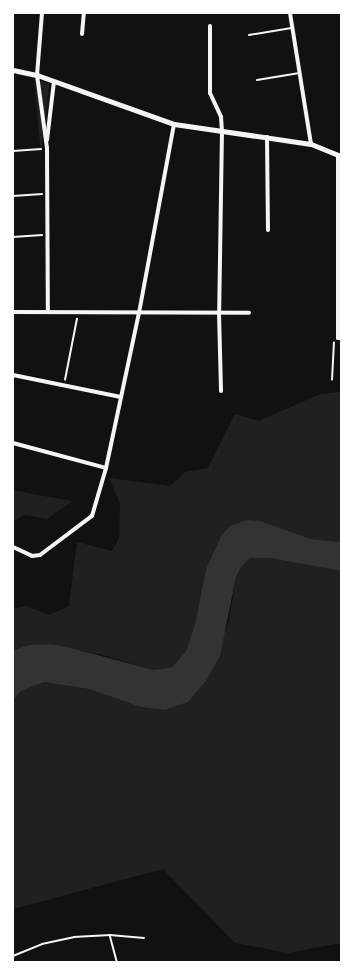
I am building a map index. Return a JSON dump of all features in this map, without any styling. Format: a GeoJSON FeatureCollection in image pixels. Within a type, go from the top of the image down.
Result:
{"type":"FeatureCollection","features":[{"type":"Feature","properties":{"kind":"street"},"geometry":{"type":"LineString","coordinates":[[42,13],[37,74],[47,148],[48,312]]}},
{"type":"Feature","properties":{"kind":"street"},"geometry":{"type":"LineString","coordinates":[[82,34],[84,13]]}},
{"type":"Feature","properties":{"kind":"street"},"geometry":{"type":"LineString","coordinates":[[290,13],[311,144]]}},
{"type":"Feature","properties":{"kind":"street"},"geometry":{"type":"LineString","coordinates":[[210,26],[210,93],[221,117],[222,130],[219,313],[221,391]]}},
{"type":"Feature","properties":{"kind":"street"},"geometry":{"type":"LineString","coordinates":[[13,70],[37,74],[174,124],[267,136],[311,144],[339,155],[340,338]]}},
{"type":"Feature","properties":{"kind":"street"},"geometry":{"type":"LineString","coordinates":[[47,148],[54,81]]}},
{"type":"Feature","properties":{"kind":"street"},"geometry":{"type":"LineString","coordinates":[[13,547],[32,556],[40,555],[92,516],[106,468],[139,313],[174,124]]}},
{"type":"Feature","properties":{"kind":"street"},"geometry":{"type":"LineString","coordinates":[[267,136],[268,230]]}},
{"type":"Feature","properties":{"kind":"street"},"geometry":{"type":"LineString","coordinates":[[13,312],[249,313]]}},
{"type":"Feature","properties":{"kind":"street"},"geometry":{"type":"LineString","coordinates":[[13,375],[120,397]]}},
{"type":"Feature","properties":{"kind":"street"},"geometry":{"type":"LineString","coordinates":[[13,443],[106,468]]}},
{"type":"Feature","properties":{"kind":"lane"},"geometry":{"type":"LineString","coordinates":[[249,36],[292,28]]}},
{"type":"Feature","properties":{"kind":"lane"},"geometry":{"type":"LineString","coordinates":[[257,80],[300,73]]}},
{"type":"Feature","properties":{"kind":"path"},"geometry":{"type":"LineString","coordinates":[[13,151],[47,148]]}},
{"type":"Feature","properties":{"kind":"path"},"geometry":{"type":"LineString","coordinates":[[13,196],[48,193]]}},
{"type":"Feature","properties":{"kind":"path"},"geometry":{"type":"LineString","coordinates":[[13,237],[48,235]]}},
{"type":"Feature","properties":{"kind":"path"},"geometry":{"type":"LineString","coordinates":[[64,386],[78,312]]}},
{"type":"Feature","properties":{"kind":"path"},"geometry":{"type":"LineString","coordinates":[[332,380],[334,343],[340,338]]}},
{"type":"Feature","properties":{"kind":"path"},"geometry":{"type":"LineString","coordinates":[[110,935],[117,962]]}},
{"type":"Feature","properties":{"kind":"path"},"geometry":{"type":"LineString","coordinates":[[13,956],[59,939],[110,935],[144,938]]}},
{"type":"Feature","properties":{"kind":"shaded area"},"geometry":{"type":"Polygon","coordinates":[[[34,79],[49,84],[41,154],[34,79]]]}},
{"type":"Feature","properties":{"kind":"shaded area"},"geometry":{"type":"Polygon","coordinates":[[[341,392],[341,542],[311,539],[287,531],[221,536],[206,569],[195,624],[186,651],[172,667],[153,670],[103,655],[51,644],[29,645],[13,650],[13,609],[26,606],[49,615],[69,606],[77,542],[112,551],[119,538],[120,504],[109,478],[170,486],[185,472],[208,468],[235,414],[259,421],[320,394],[341,392]]]}},
{"type":"Feature","properties":{"kind":"shaded area"},"geometry":{"type":"Polygon","coordinates":[[[13,490],[73,501],[47,519],[24,515],[13,521],[13,490]]]}},
{"type":"Feature","properties":{"kind":"shaded area"},"geometry":{"type":"Polygon","coordinates":[[[247,520],[260,521],[311,539],[341,542],[341,571],[270,558],[250,558],[241,567],[236,577],[220,656],[206,681],[188,702],[165,710],[141,707],[89,689],[44,682],[21,691],[13,700],[13,650],[29,645],[51,644],[153,670],[172,667],[186,651],[195,624],[206,569],[221,536],[230,526],[247,520]]]}},
{"type":"Feature","properties":{"kind":"shaded area"},"geometry":{"type":"Polygon","coordinates":[[[250,558],[270,558],[341,571],[341,943],[288,953],[235,943],[163,869],[13,909],[13,700],[21,691],[44,682],[89,689],[141,707],[165,710],[188,702],[206,681],[229,621],[236,577],[241,567],[250,558]]]}}]}
